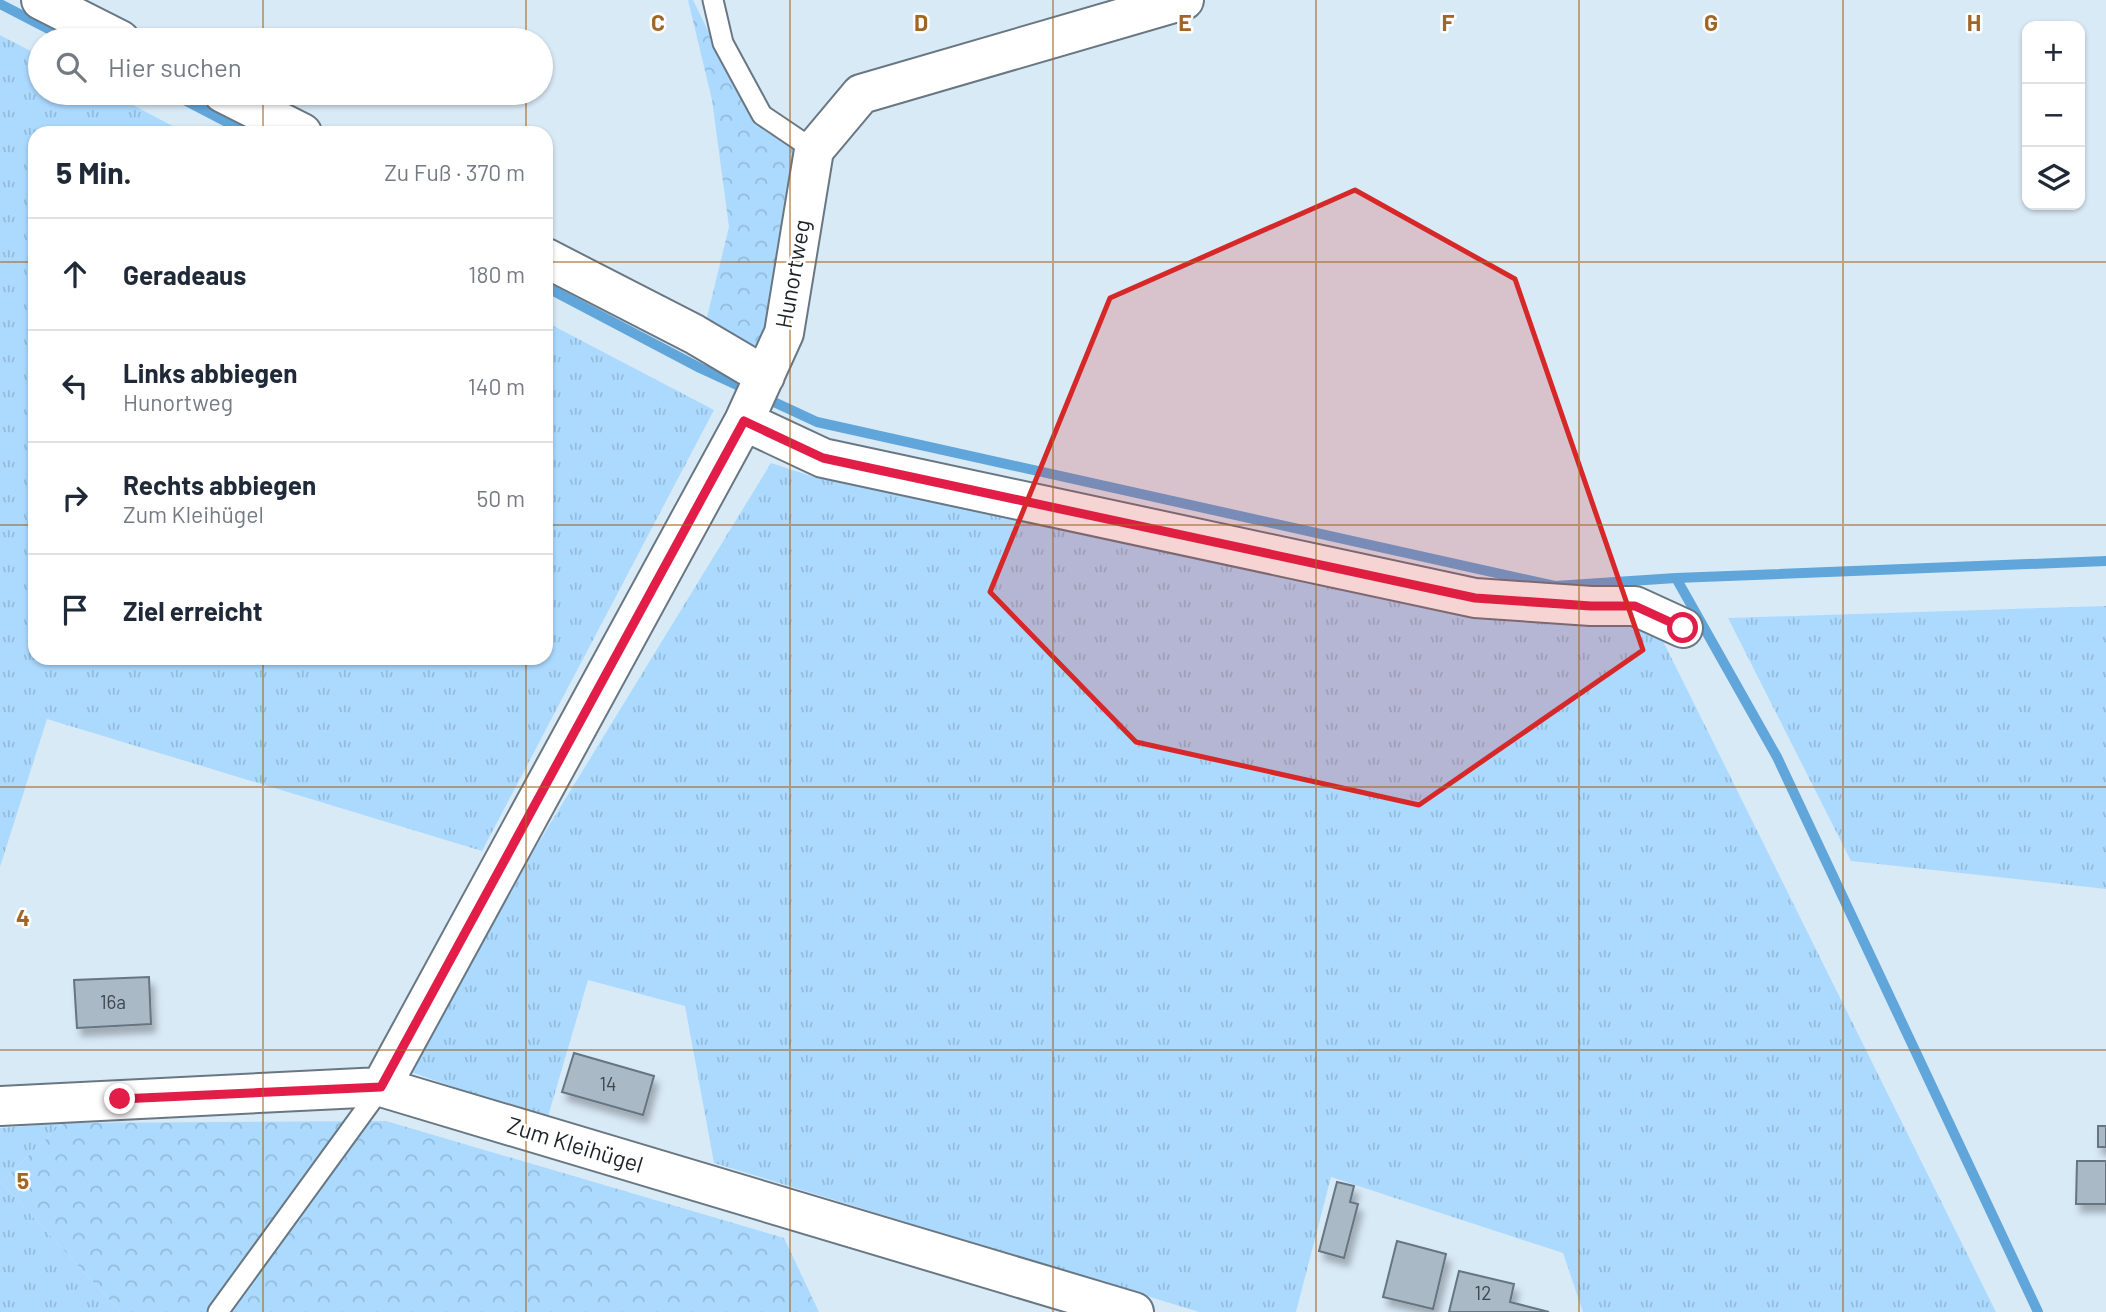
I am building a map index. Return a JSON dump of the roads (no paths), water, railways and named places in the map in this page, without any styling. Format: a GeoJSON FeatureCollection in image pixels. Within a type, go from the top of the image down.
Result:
{"type":"FeatureCollection","features":[{"type":"Feature","properties":{"kind":"street"},"geometry":{"type":"LineString","coordinates":[[41,0],[96,28]]}},
{"type":"Feature","properties":{"kind":"street"},"geometry":{"type":"LineString","coordinates":[[814,150],[861,94],[1184,0]]}},
{"type":"Feature","properties":{"kind":"street"},"geometry":{"type":"LineString","coordinates":[[247,105],[288,126]]}},
{"type":"Feature","properties":{"kind":"street","name":"Hunortweg"},"geometry":{"type":"LineString","coordinates":[[381,1087],[744,421],[765,376],[784,333],[814,150]]}},
{"type":"Feature","properties":{"kind":"street"},"geometry":{"type":"LineString","coordinates":[[553,262],[694,334],[765,376]]}},
{"type":"Feature","properties":{"kind":"street"},"geometry":{"type":"LineString","coordinates":[[744,421],[823,458],[836,461],[1475,598],[1591,606],[1635,606],[1683,628]]}},
{"type":"Feature","properties":{"kind":"street","name":"Zum Kleihügel"},"geometry":{"type":"LineString","coordinates":[[0,1107],[381,1087],[1134,1312]]}},
{"type":"Feature","properties":{"kind":"lane"},"geometry":{"type":"LineString","coordinates":[[713,0],[723,43],[762,115],[814,150]]}},
{"type":"Feature","properties":{"kind":"lane"},"geometry":{"type":"LineString","coordinates":[[218,1312],[381,1087]]}},
{"type":"Feature","properties":{"kind":"waterway"},"geometry":{"type":"LineString","coordinates":[[0,4],[47,28]]}},
{"type":"Feature","properties":{"kind":"waterway"},"geometry":{"type":"LineString","coordinates":[[194,105],[235,126]]}},
{"type":"Feature","properties":{"kind":"waterway"},"geometry":{"type":"LineString","coordinates":[[553,291],[700,368],[817,422],[1555,586],[1676,578],[1777,757],[2038,1312]]}},
{"type":"Feature","properties":{"kind":"waterway"},"geometry":{"type":"LineString","coordinates":[[1676,578],[2106,561]]}}]}
